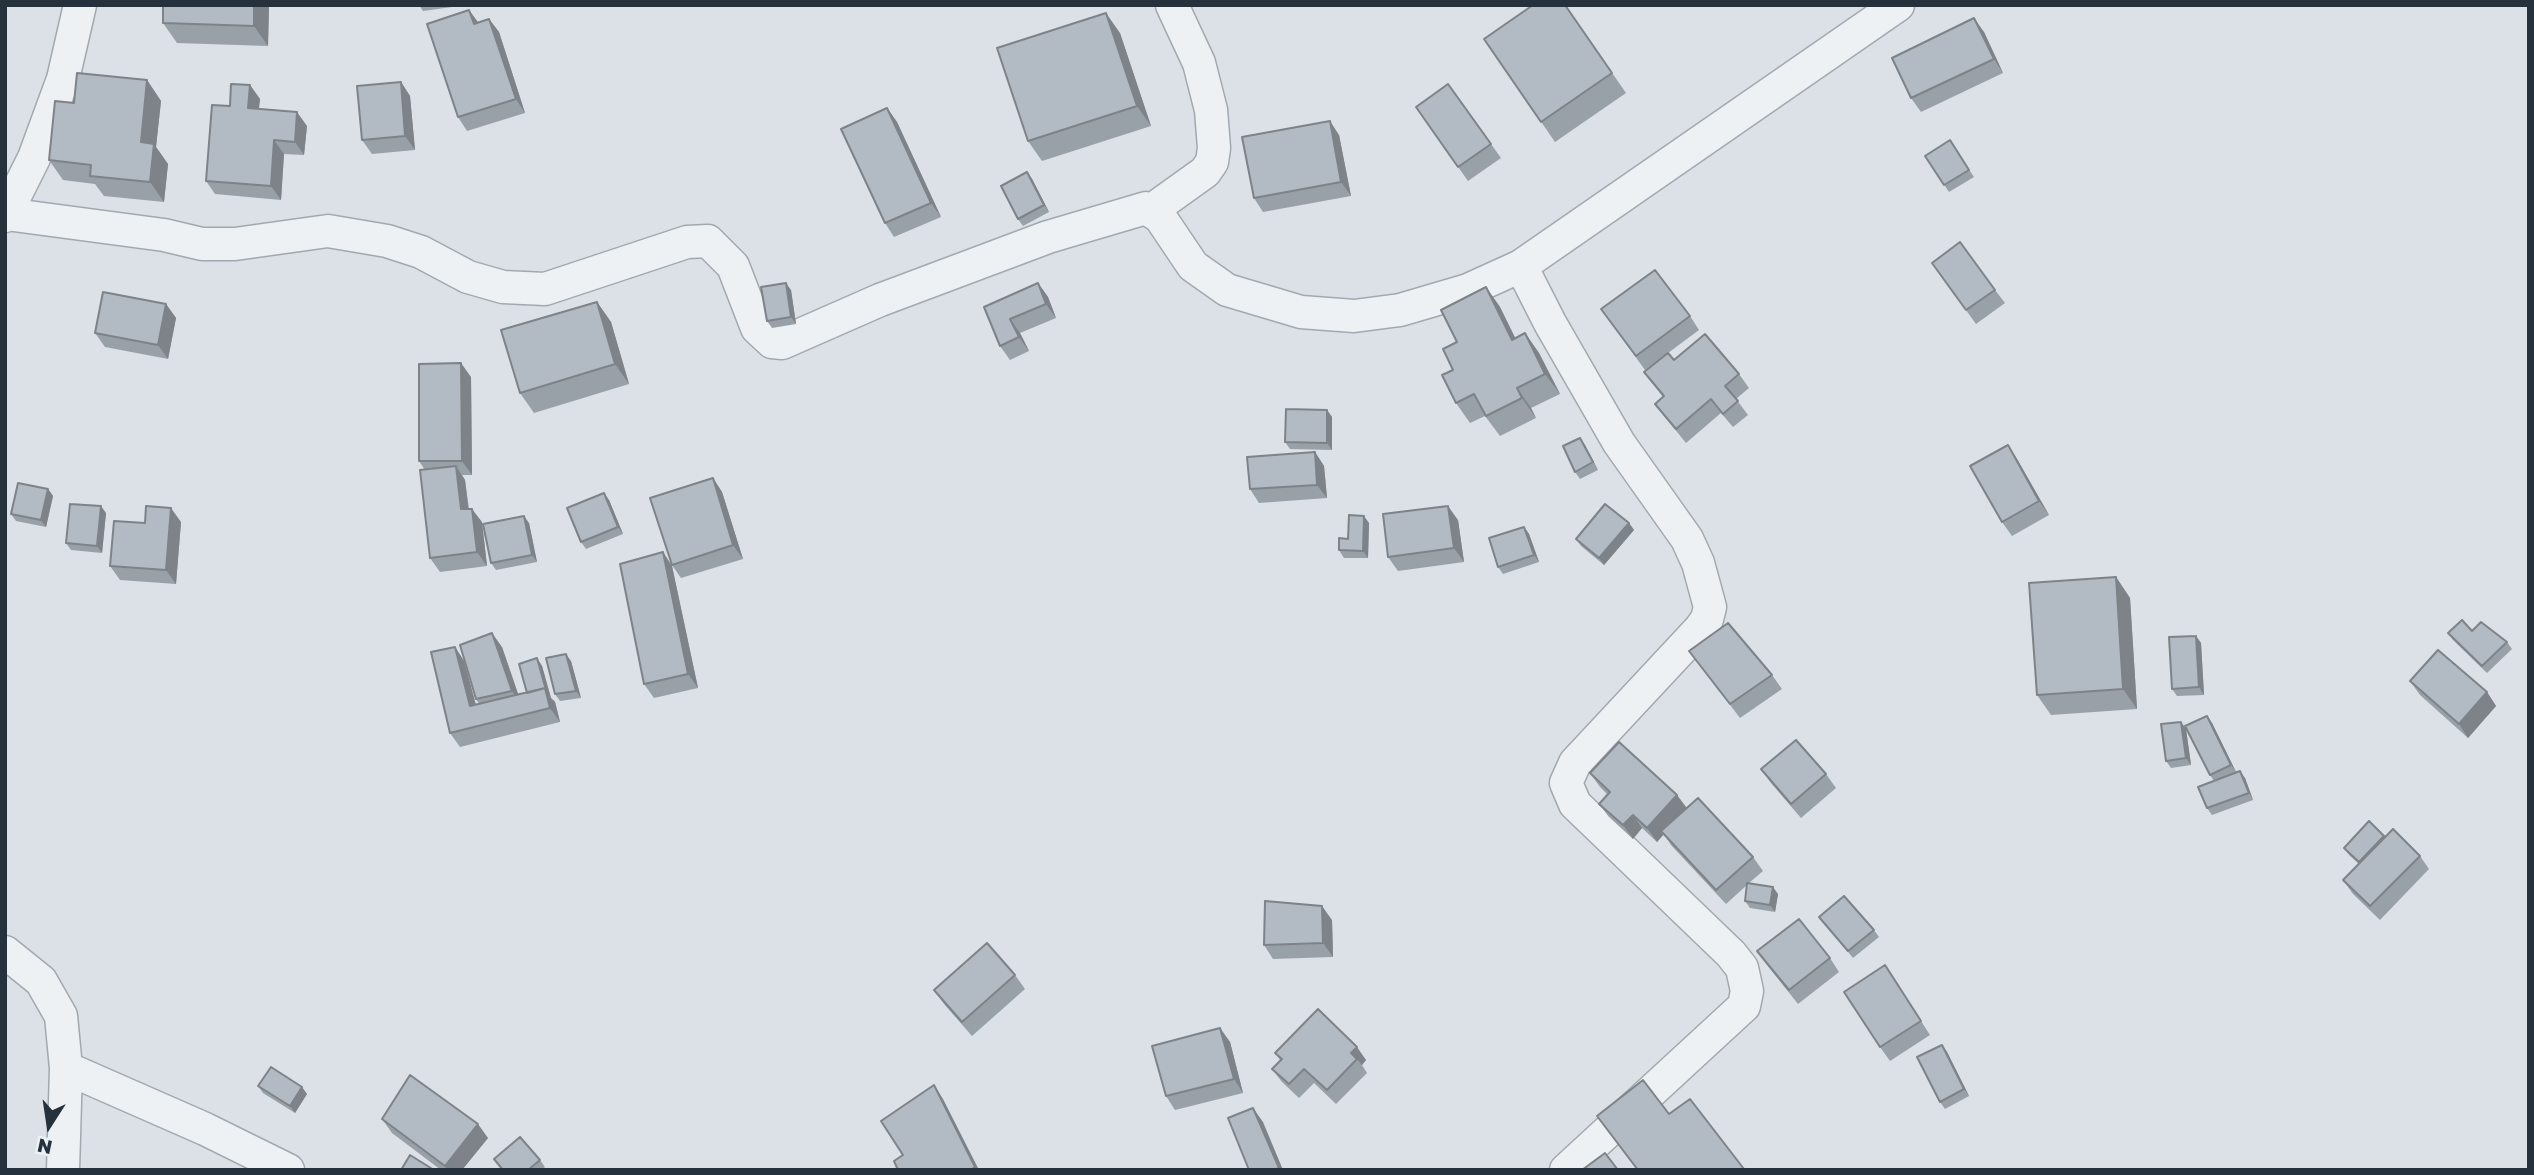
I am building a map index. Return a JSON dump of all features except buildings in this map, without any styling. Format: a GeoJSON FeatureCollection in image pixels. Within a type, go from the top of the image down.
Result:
{"type":"FeatureCollection","features":[{"type":"Feature","properties":{"kind":"street"},"geometry":{"type":"LineString","coordinates":[[80,5],[63,79],[34,158],[6,215],[164,235],[202,244],[235,244],[328,231],[387,241],[422,253],[468,277],[517,288],[545,289],[687,242],[708,241],[733,266],[757,328],[772,342],[782,343],[880,300],[1048,237],[1136,208],[1152,210],[1205,172],[1212,162],[1214,148],[1211,110],[1199,63],[1172,5]]}},
{"type":"Feature","properties":{"kind":"street"},"geometry":{"type":"LineString","coordinates":[[1152,210],[1192,265],[1227,290],[1301,312],[1354,316],[1400,310],[1468,290],[1521,266],[1898,5]]}},
{"type":"Feature","properties":{"kind":"street"},"geometry":{"type":"LineString","coordinates":[[1521,266],[1549,323],[1619,443],[1687,539],[1702,572],[1710,607],[1707,619],[1700,629],[1575,763],[1566,783],[1576,804],[1731,954],[1742,968],[1747,991],[1744,1006],[1566,1170]]}},
{"type":"Feature","properties":{"kind":"street"},"geometry":{"type":"LineString","coordinates":[[5,952],[41,981],[61,1016],[66,1068],[63,1170]]}},
{"type":"Feature","properties":{"kind":"street"},"geometry":{"type":"LineString","coordinates":[[66,1068],[205,1129],[288,1170]]}}]}
